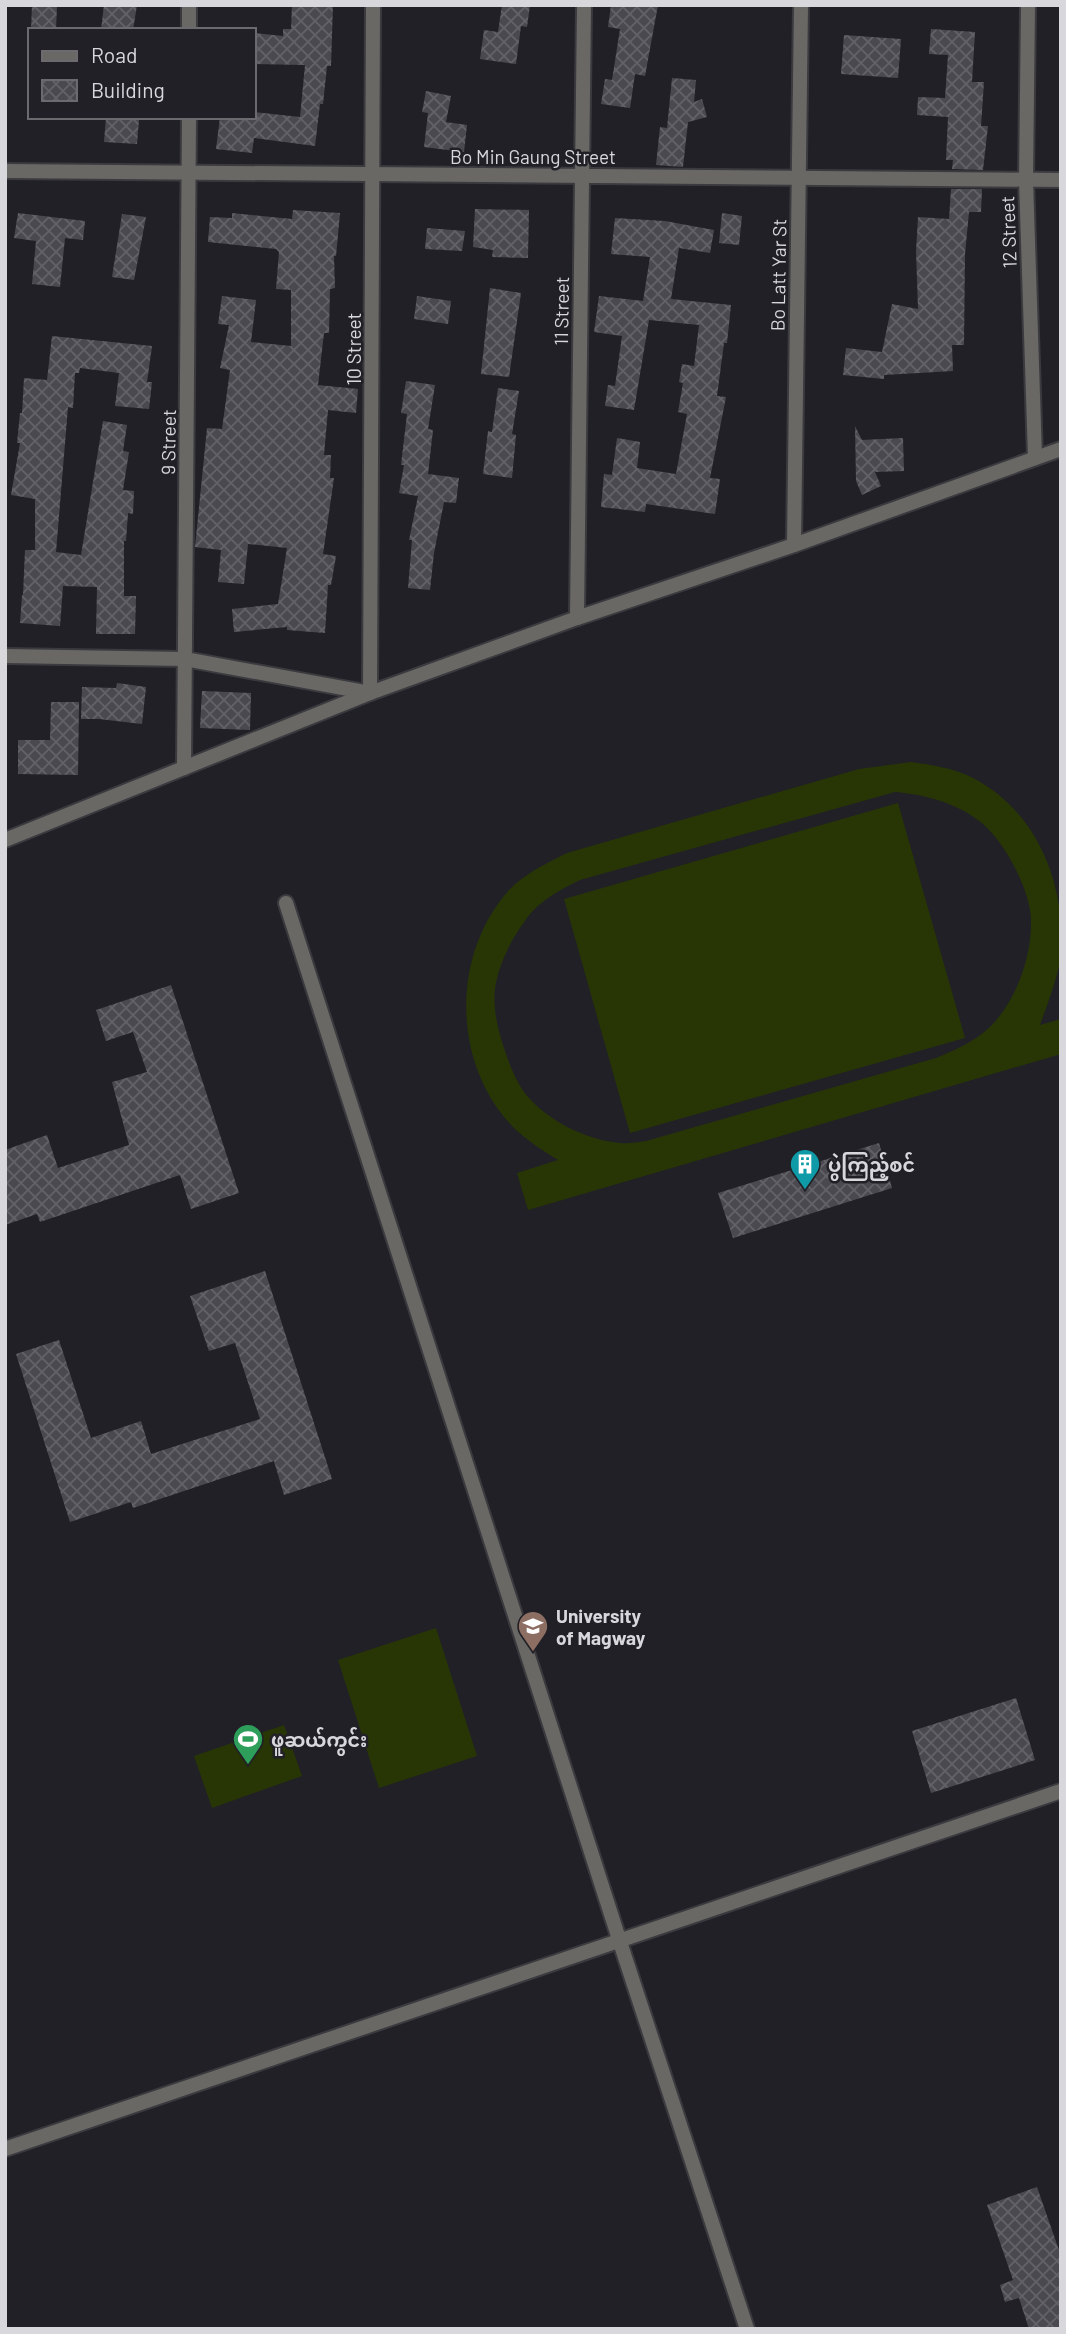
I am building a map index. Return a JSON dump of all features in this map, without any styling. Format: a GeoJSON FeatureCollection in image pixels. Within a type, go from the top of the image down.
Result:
{"type":"FeatureCollection","features":[{"type":"Feature","properties":{"kind":"street"},"geometry":{"type":"LineString","coordinates":[[189,5],[189,28]]}},
{"type":"Feature","properties":{"kind":"street","name":"10 Street"},"geometry":{"type":"LineString","coordinates":[[370,693],[373,5]]}},
{"type":"Feature","properties":{"kind":"street","name":"11 Street"},"geometry":{"type":"LineString","coordinates":[[577,618],[584,5]]}},
{"type":"Feature","properties":{"kind":"street","name":"Bo Latt Yar St"},"geometry":{"type":"LineString","coordinates":[[794,545],[801,5]]}},
{"type":"Feature","properties":{"kind":"street","name":"12 Street"},"geometry":{"type":"LineString","coordinates":[[1028,5],[1026,180],[1035,457]]}},
{"type":"Feature","properties":{"kind":"street","name":"9 Street"},"geometry":{"type":"LineString","coordinates":[[184,768],[189,119]]}},
{"type":"Feature","properties":{"kind":"street","name":"Bo Min Gaung Street"},"geometry":{"type":"LineString","coordinates":[[5,171],[1061,180]]}},
{"type":"Feature","properties":{"kind":"street"},"geometry":{"type":"LineString","coordinates":[[5,840],[370,693],[1061,449]]}},
{"type":"Feature","properties":{"kind":"street"},"geometry":{"type":"LineString","coordinates":[[5,656],[185,659],[370,693]]}},
{"type":"Feature","properties":{"kind":"street"},"geometry":{"type":"LineString","coordinates":[[286,903],[747,2329]]}},
{"type":"Feature","properties":{"kind":"street"},"geometry":{"type":"LineString","coordinates":[[5,2149],[1061,1791]]}},
{"type":"Feature","properties":{"kind":"green space"},"geometry":{"type":"Polygon","coordinates":[[[911,762],[958,772],[995,792],[1030,830],[1043,852],[1058,902],[1061,954],[1040,1025],[1061,1019],[1061,1054],[528,1210],[517,1173],[558,1160],[515,1129],[494,1103],[479,1074],[470,1043],[466,1011],[468,978],[476,946],[490,917],[509,890],[529,874],[567,853],[859,769],[911,762]],[[895,792],[580,880],[543,902],[530,914],[510,944],[495,989],[496,1016],[502,1042],[513,1072],[525,1093],[549,1116],[583,1134],[623,1143],[646,1141],[936,1058],[979,1036],[991,1026],[1008,1004],[1025,965],[1031,923],[1027,898],[1009,856],[983,824],[953,805],[895,792]]]}},
{"type":"Feature","properties":{"kind":"green space"},"geometry":{"type":"Polygon","coordinates":[[[898,803],[965,1038],[630,1133],[564,899],[898,803]]]}},
{"type":"Feature","properties":{"kind":"green space"},"geometry":{"type":"Polygon","coordinates":[[[436,1628],[477,1756],[379,1788],[338,1660],[436,1628]]]}},
{"type":"Feature","properties":{"kind":"green space","name":"ဖူဆယ်ကွင်း"},"geometry":{"type":"Polygon","coordinates":[[[284,1725],[302,1776],[212,1808],[194,1756],[284,1725]]]}},
{"type":"Feature","properties":{"kind":"building"},"geometry":{"type":"Polygon","coordinates":[[[32,5],[57,5],[56,28],[31,28],[32,5]]]}},
{"type":"Feature","properties":{"kind":"building"},"geometry":{"type":"Polygon","coordinates":[[[104,5],[137,5],[133,28],[101,28],[104,5]]]}},
{"type":"Feature","properties":{"kind":"building"},"geometry":{"type":"Polygon","coordinates":[[[292,5],[333,5],[331,66],[327,66],[315,146],[254,138],[252,153],[216,149],[220,119],[254,120],[256,112],[300,117],[305,65],[256,64],[256,33],[283,36],[283,29],[291,29],[292,5]]]}},
{"type":"Feature","properties":{"kind":"building"},"geometry":{"type":"Polygon","coordinates":[[[502,5],[530,5],[527,27],[521,26],[516,64],[480,59],[484,30],[498,32],[502,5]]]}},
{"type":"Feature","properties":{"kind":"building"},"geometry":{"type":"Polygon","coordinates":[[[611,5],[658,5],[645,76],[635,74],[630,108],[601,104],[605,79],[612,80],[620,29],[608,27],[611,5]]]}},
{"type":"Feature","properties":{"kind":"building"},"geometry":{"type":"Polygon","coordinates":[[[931,29],[975,32],[972,82],[984,82],[981,126],[988,126],[983,170],[952,169],[953,160],[946,160],[948,117],[917,115],[918,97],[945,98],[948,55],[929,54],[931,29]]]}},
{"type":"Feature","properties":{"kind":"building"},"geometry":{"type":"Polygon","coordinates":[[[844,35],[901,39],[898,78],[841,74],[844,35]]]}},
{"type":"Feature","properties":{"kind":"building"},"geometry":{"type":"Polygon","coordinates":[[[672,78],[696,80],[694,102],[702,99],[707,117],[688,122],[683,167],[656,165],[660,127],[667,128],[672,78]]]}},
{"type":"Feature","properties":{"kind":"building"},"geometry":{"type":"Polygon","coordinates":[[[426,91],[451,96],[446,122],[467,125],[464,152],[424,147],[428,113],[422,112],[426,91]]]}},
{"type":"Feature","properties":{"kind":"building"},"geometry":{"type":"Polygon","coordinates":[[[106,119],[139,120],[137,144],[104,142],[106,119]]]}},
{"type":"Feature","properties":{"kind":"building"},"geometry":{"type":"Polygon","coordinates":[[[951,189],[982,189],[981,212],[969,212],[965,254],[964,345],[952,345],[953,371],[884,375],[884,379],[843,375],[846,348],[882,352],[892,304],[918,309],[918,217],[949,219],[951,189]]]}},
{"type":"Feature","properties":{"kind":"building"},"geometry":{"type":"Polygon","coordinates":[[[475,209],[529,210],[528,258],[492,257],[493,250],[473,247],[475,209]]]}},
{"type":"Feature","properties":{"kind":"building"},"geometry":{"type":"Polygon","coordinates":[[[293,210],[340,213],[334,256],[335,288],[330,289],[329,333],[324,333],[318,385],[358,389],[356,413],[328,410],[324,455],[331,455],[330,478],[334,478],[323,554],[336,556],[331,585],[328,585],[325,633],[287,630],[287,627],[234,632],[232,609],[278,604],[287,548],[248,544],[244,584],[218,582],[221,550],[195,547],[207,428],[222,429],[230,370],[220,368],[229,325],[218,324],[222,296],[256,300],[251,342],[291,346],[291,290],[276,289],[279,252],[276,249],[208,242],[210,217],[232,218],[232,213],[292,219],[293,210]]]}},
{"type":"Feature","properties":{"kind":"building"},"geometry":{"type":"Polygon","coordinates":[[[18,213],[85,221],[83,240],[65,238],[60,287],[32,284],[36,241],[14,238],[18,213]]]}},
{"type":"Feature","properties":{"kind":"building"},"geometry":{"type":"Polygon","coordinates":[[[722,213],[742,216],[739,245],[719,243],[722,213]]]}},
{"type":"Feature","properties":{"kind":"building"},"geometry":{"type":"Polygon","coordinates":[[[122,214],[146,217],[134,280],[112,277],[122,214]]]}},
{"type":"Feature","properties":{"kind":"building"},"geometry":{"type":"Polygon","coordinates":[[[615,218],[665,221],[714,230],[710,253],[679,248],[671,299],[731,305],[717,396],[726,397],[710,478],[720,479],[715,514],[646,504],[645,512],[601,507],[604,474],[612,475],[617,438],[640,442],[637,468],[676,474],[687,414],[678,412],[683,383],[679,382],[682,364],[694,366],[699,325],[649,320],[634,410],[605,406],[608,385],[615,386],[622,336],[594,332],[599,296],[643,301],[650,257],[611,254],[615,218]]]}},
{"type":"Feature","properties":{"kind":"building"},"geometry":{"type":"Polygon","coordinates":[[[427,228],[465,231],[462,251],[425,249],[427,228]]]}},
{"type":"Feature","properties":{"kind":"building"},"geometry":{"type":"Polygon","coordinates":[[[490,288],[521,293],[509,377],[481,374],[490,288]]]}},
{"type":"Feature","properties":{"kind":"building"},"geometry":{"type":"Polygon","coordinates":[[[417,296],[451,301],[448,324],[414,319],[417,296]]]}},
{"type":"Feature","properties":{"kind":"building"},"geometry":{"type":"Polygon","coordinates":[[[52,336],[152,346],[147,382],[152,382],[149,409],[115,406],[119,373],[80,368],[79,373],[75,373],[73,408],[68,407],[56,552],[81,555],[103,421],[127,425],[123,451],[129,452],[123,490],[134,491],[133,514],[128,513],[124,541],[124,596],[136,596],[135,634],[96,634],[97,587],[63,586],[60,626],[20,623],[25,550],[35,550],[35,499],[11,495],[20,443],[17,443],[20,413],[24,378],[47,380],[52,336]]]}},
{"type":"Feature","properties":{"kind":"building"},"geometry":{"type":"Polygon","coordinates":[[[406,381],[435,385],[428,429],[433,430],[428,474],[459,478],[456,503],[444,502],[430,590],[408,588],[412,540],[409,540],[418,496],[399,493],[404,465],[401,465],[407,414],[401,413],[406,381]]]}},
{"type":"Feature","properties":{"kind":"building"},"geometry":{"type":"Polygon","coordinates":[[[498,388],[519,391],[512,434],[516,435],[512,478],[483,474],[488,431],[492,432],[498,388]]]}},
{"type":"Feature","properties":{"kind":"building"},"geometry":{"type":"Polygon","coordinates":[[[855,426],[862,440],[903,438],[904,471],[875,472],[881,486],[862,495],[856,481],[855,426]]]}},
{"type":"Feature","properties":{"kind":"building"},"geometry":{"type":"Polygon","coordinates":[[[117,683],[146,687],[142,724],[81,719],[82,687],[116,688],[117,683]]]}},
{"type":"Feature","properties":{"kind":"building"},"geometry":{"type":"Polygon","coordinates":[[[202,691],[251,693],[250,730],[200,728],[202,691]]]}},
{"type":"Feature","properties":{"kind":"building"},"geometry":{"type":"Polygon","coordinates":[[[51,702],[79,702],[78,775],[18,774],[18,740],[50,740],[51,702]]]}},
{"type":"Feature","properties":{"kind":"building"},"geometry":{"type":"Polygon","coordinates":[[[171,985],[239,1193],[191,1209],[180,1175],[40,1222],[37,1214],[5,1225],[5,1150],[47,1135],[58,1168],[129,1145],[112,1082],[147,1072],[133,1032],[106,1041],[96,1010],[171,985]]]}},
{"type":"Feature","properties":{"kind":"building","name":"ပွဲကြည့်စင်"},"geometry":{"type":"Polygon","coordinates":[[[879,1143],[892,1188],[733,1238],[718,1193],[879,1143]]]}},
{"type":"Feature","properties":{"kind":"building"},"geometry":{"type":"Polygon","coordinates":[[[265,1271],[332,1479],[284,1495],[274,1461],[133,1508],[131,1502],[70,1522],[16,1354],[59,1340],[91,1438],[141,1421],[151,1454],[260,1419],[235,1343],[209,1351],[190,1296],[265,1271]]]}},
{"type":"Feature","properties":{"kind":"building"},"geometry":{"type":"Polygon","coordinates":[[[1016,1698],[1035,1760],[931,1793],[912,1731],[1016,1698]]]}},
{"type":"Feature","properties":{"kind":"building"},"geometry":{"type":"Polygon","coordinates":[[[1037,2187],[1061,2256],[1061,2329],[1029,2329],[1019,2298],[1005,2302],[1000,2285],[1013,2280],[987,2205],[1037,2187]]]}},
{"type":"Feature","properties":{"kind":"place","name":"ပွဲကြည့်စင်"},"geometry":{"type":"Point","coordinates":[805,1191]}},
{"type":"Feature","properties":{"kind":"place","name":"University of Magway"},"geometry":{"type":"Point","coordinates":[533,1653]}},
{"type":"Feature","properties":{"kind":"place","name":"ဖူဆယ်ကွင်း"},"geometry":{"type":"Point","coordinates":[248,1766]}}]}
